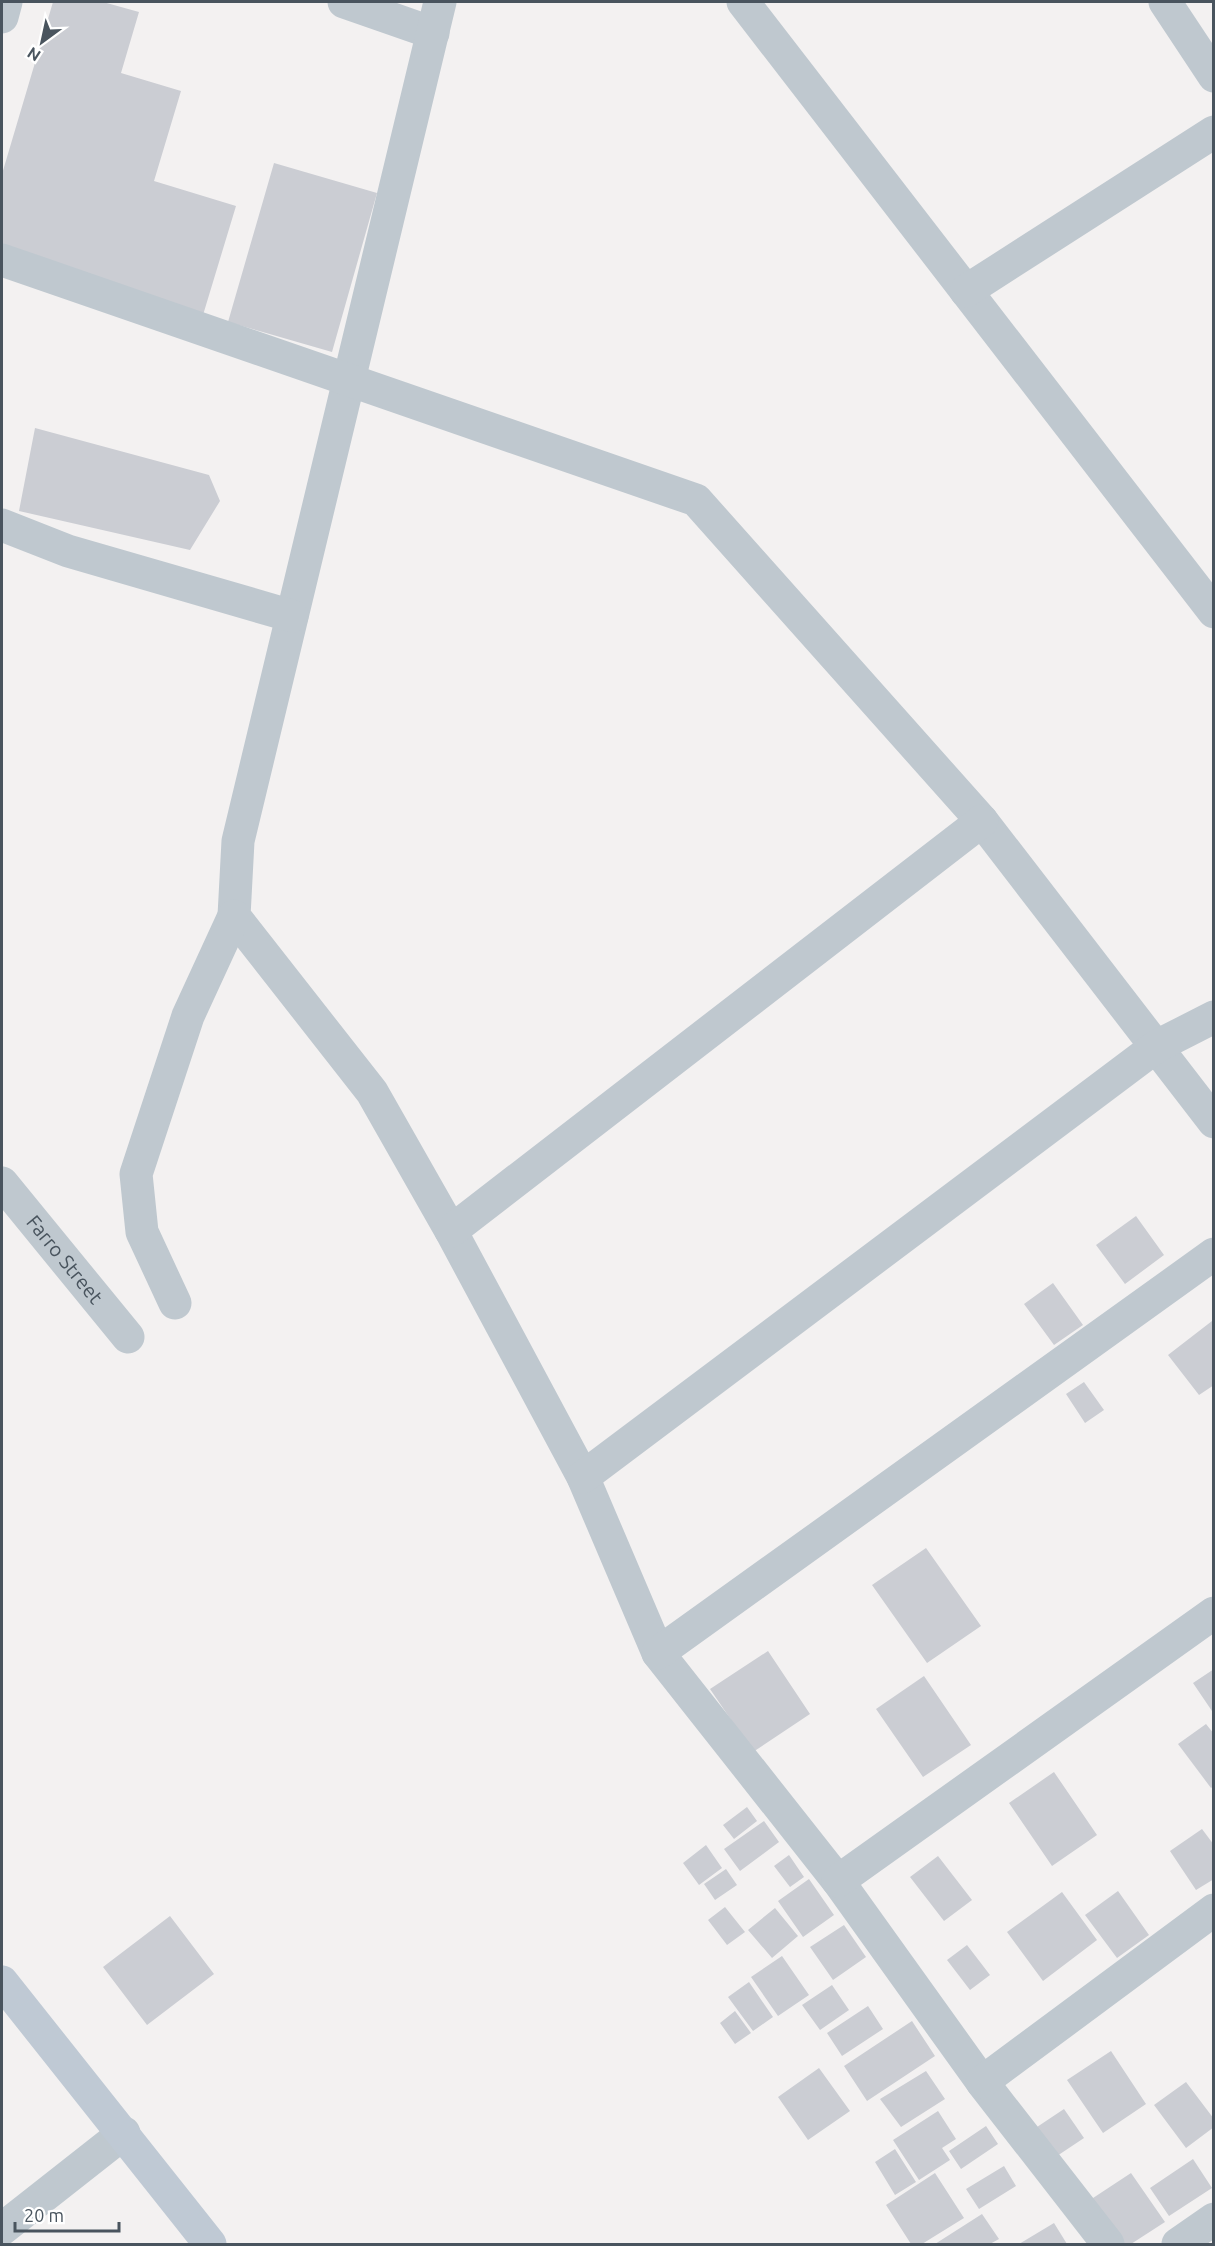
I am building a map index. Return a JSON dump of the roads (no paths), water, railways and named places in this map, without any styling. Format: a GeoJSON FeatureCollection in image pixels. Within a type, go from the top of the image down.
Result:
{"type":"FeatureCollection","features":[{"type":"Feature","properties":{"kind":"main road"},"geometry":{"type":"LineString","coordinates":[[2,1982],[210,2244]]}},
{"type":"Feature","properties":{"kind":"street"},"geometry":{"type":"LineString","coordinates":[[2,17],[6,2]]}},
{"type":"Feature","properties":{"kind":"street"},"geometry":{"type":"LineString","coordinates":[[344,2],[433,33]]}},
{"type":"Feature","properties":{"kind":"street"},"geometry":{"type":"LineString","coordinates":[[175,1303],[142,1232],[136,1174],[188,1016],[234,916],[238,842],[440,2]]}},
{"type":"Feature","properties":{"kind":"street"},"geometry":{"type":"LineString","coordinates":[[743,2],[1214,612]]}},
{"type":"Feature","properties":{"kind":"street"},"geometry":{"type":"LineString","coordinates":[[1165,2],[1214,76]]}},
{"type":"Feature","properties":{"kind":"street"},"geometry":{"type":"LineString","coordinates":[[966,291],[1214,132]]}},
{"type":"Feature","properties":{"kind":"street"},"geometry":{"type":"LineString","coordinates":[[2,260],[696,500],[982,820],[1214,1122]]}},
{"type":"Feature","properties":{"kind":"street"},"geometry":{"type":"LineString","coordinates":[[2,525],[68,551],[292,616]]}},
{"type":"Feature","properties":{"kind":"street"},"geometry":{"type":"LineString","coordinates":[[451,1231],[982,820]]}},
{"type":"Feature","properties":{"kind":"street"},"geometry":{"type":"LineString","coordinates":[[234,916],[372,1092],[451,1231],[583,1477],[658,1653],[838,1881],[982,2082],[1108,2244]]}},
{"type":"Feature","properties":{"kind":"street"},"geometry":{"type":"LineString","coordinates":[[583,1477],[1157,1046],[1214,1017]]}},
{"type":"Feature","properties":{"kind":"street","name":"Farro Street"},"geometry":{"type":"LineString","coordinates":[[2,1183],[128,1337]]}},
{"type":"Feature","properties":{"kind":"street"},"geometry":{"type":"LineString","coordinates":[[658,1653],[1214,1254]]}},
{"type":"Feature","properties":{"kind":"street"},"geometry":{"type":"LineString","coordinates":[[838,1881],[1214,1613]]}},
{"type":"Feature","properties":{"kind":"street"},"geometry":{"type":"LineString","coordinates":[[982,2082],[1214,1910]]}},
{"type":"Feature","properties":{"kind":"street"},"geometry":{"type":"LineString","coordinates":[[2,2229],[124,2133]]}},
{"type":"Feature","properties":{"kind":"street"},"geometry":{"type":"LineString","coordinates":[[1178,2244],[1214,2218]]}}]}
